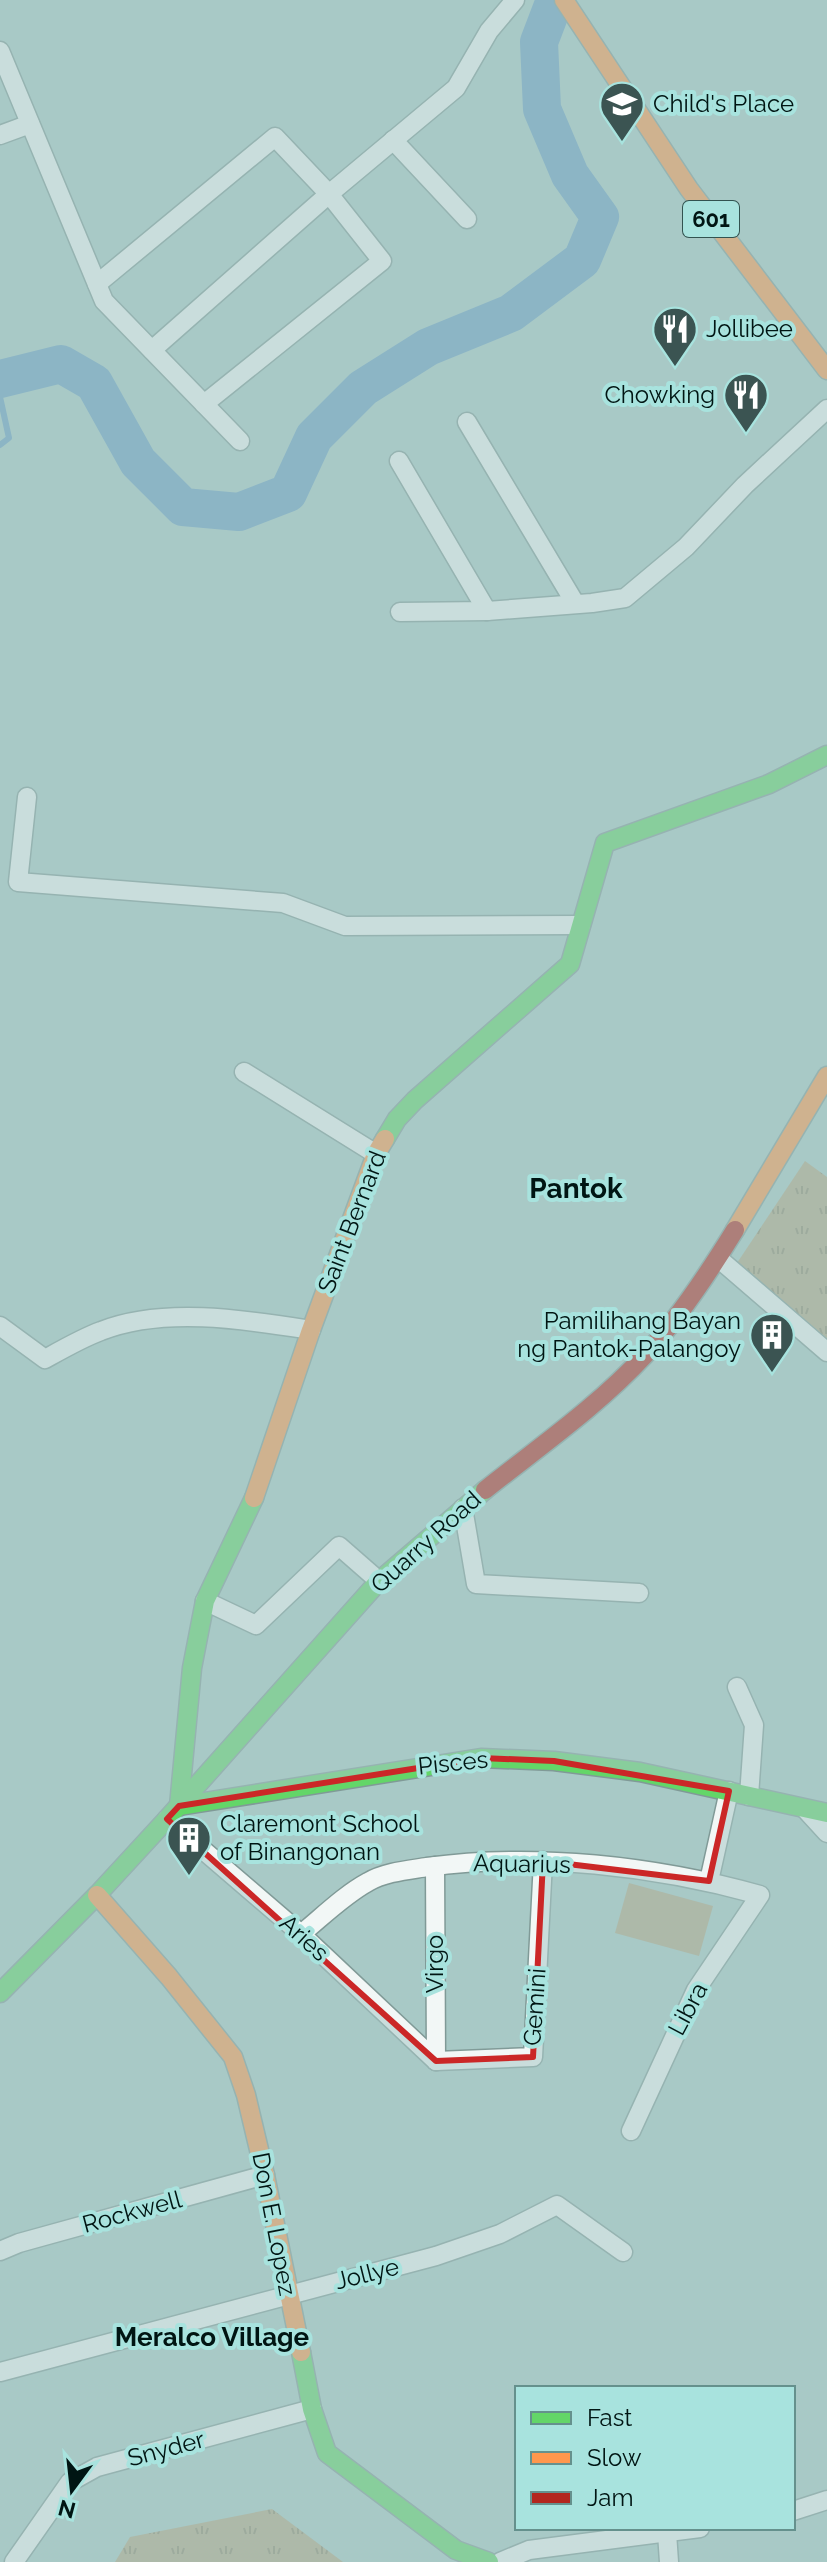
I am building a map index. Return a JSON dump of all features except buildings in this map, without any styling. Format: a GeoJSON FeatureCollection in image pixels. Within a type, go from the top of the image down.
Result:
{"type":"FeatureCollection","features":[{"type":"Feature","properties":{"kind":"street"},"geometry":{"type":"LineString","coordinates":[[152,350],[329,194],[456,88],[489,31],[515,0]]}},
{"type":"Feature","properties":{"kind":"street","name":"601"},"geometry":{"type":"LineString","coordinates":[[564,0],[697,200],[827,370]]}},
{"type":"Feature","properties":{"kind":"street"},"geometry":{"type":"LineString","coordinates":[[0,51],[104,301],[240,441]]}},
{"type":"Feature","properties":{"kind":"street"},"geometry":{"type":"LineString","coordinates":[[0,135],[30,124]]}},
{"type":"Feature","properties":{"kind":"street"},"geometry":{"type":"LineString","coordinates":[[97,284],[275,137],[329,194],[382,261],[204,404]]}},
{"type":"Feature","properties":{"kind":"street"},"geometry":{"type":"LineString","coordinates":[[393,140],[467,219]]}},
{"type":"Feature","properties":{"kind":"street"},"geometry":{"type":"LineString","coordinates":[[400,612],[487,611],[625,598],[686,547],[745,485],[827,409]]}},
{"type":"Feature","properties":{"kind":"street"},"geometry":{"type":"LineString","coordinates":[[467,422],[575,603]]}},
{"type":"Feature","properties":{"kind":"street"},"geometry":{"type":"LineString","coordinates":[[399,461],[487,611]]}},
{"type":"Feature","properties":{"kind":"street","name":"Saint Bernard"},"geometry":{"type":"LineString","coordinates":[[173,1813],[192,1668],[205,1601],[256,1494],[311,1330],[376,1154],[397,1119],[570,964],[605,843],[769,784],[827,755]]}},
{"type":"Feature","properties":{"kind":"street"},"geometry":{"type":"LineString","coordinates":[[27,797],[18,882],[283,903],[345,926],[581,925]]}},
{"type":"Feature","properties":{"kind":"street"},"geometry":{"type":"LineString","coordinates":[[244,1072],[376,1154]]}},
{"type":"Feature","properties":{"kind":"street","name":"Quarry Road"},"geometry":{"type":"LineString","coordinates":[[0,1993],[173,1813],[379,1581],[647,1353],[718,1258],[827,1076]]}},
{"type":"Feature","properties":{"kind":"street"},"geometry":{"type":"LineString","coordinates":[[718,1258],[827,1352]]}},
{"type":"Feature","properties":{"kind":"street"},"geometry":{"type":"LineString","coordinates":[[0,1326],[45,1359],[103,1330],[151,1320],[193,1317],[256,1321],[311,1330]]}},
{"type":"Feature","properties":{"kind":"street"},"geometry":{"type":"LineString","coordinates":[[463,1508],[476,1584],[639,1593]]}},
{"type":"Feature","properties":{"kind":"street"},"geometry":{"type":"LineString","coordinates":[[205,1601],[256,1625],[339,1546],[379,1581]]}},
{"type":"Feature","properties":{"kind":"street"},"geometry":{"type":"LineString","coordinates":[[737,1687],[754,1725],[749,1796]]}},
{"type":"Feature","properties":{"kind":"street","name":"Pisces"},"geometry":{"type":"LineString","coordinates":[[173,1813],[481,1758],[554,1761],[640,1772],[827,1813]]}},
{"type":"Feature","properties":{"kind":"street"},"geometry":{"type":"LineString","coordinates":[[709,1881],[729,1791]]}},
{"type":"Feature","properties":{"kind":"street"},"geometry":{"type":"LineString","coordinates":[[805,1809],[827,1833]]}},
{"type":"Feature","properties":{"kind":"street","name":"Aries"},"geometry":{"type":"LineString","coordinates":[[173,1813],[436,2061]]}},
{"type":"Feature","properties":{"kind":"street","name":"Aquarius"},"geometry":{"type":"LineString","coordinates":[[301,1934],[370,1881],[401,1871],[491,1861],[543,1861],[709,1881],[760,1895]]}},
{"type":"Feature","properties":{"kind":"street","name":"Gemini"},"geometry":{"type":"LineString","coordinates":[[436,2061],[533,2057],[543,1861]]}},
{"type":"Feature","properties":{"kind":"street","name":"Virgo"},"geometry":{"type":"LineString","coordinates":[[435,1866],[436,2061]]}},
{"type":"Feature","properties":{"kind":"street","name":"Don E. Lopez"},"geometry":{"type":"LineString","coordinates":[[97,1895],[169,1977],[233,2057],[246,2095],[265,2175],[312,2409],[327,2453],[456,2550],[489,2562]]}},
{"type":"Feature","properties":{"kind":"street","name":"Libra"},"geometry":{"type":"LineString","coordinates":[[631,2131],[689,2003],[760,1895]]}},
{"type":"Feature","properties":{"kind":"street","name":"Rockwell"},"geometry":{"type":"LineString","coordinates":[[0,2251],[19,2243],[265,2175]]}},
{"type":"Feature","properties":{"kind":"street","name":"Jollye"},"geometry":{"type":"LineString","coordinates":[[0,2372],[436,2256],[500,2234],[557,2205],[623,2252]]}},
{"type":"Feature","properties":{"kind":"street","name":"Snyder"},"geometry":{"type":"LineString","coordinates":[[14,2562],[70,2482],[97,2467],[312,2409]]}},
{"type":"Feature","properties":{"kind":"street"},"geometry":{"type":"LineString","coordinates":[[795,2510],[827,2500]]}},
{"type":"Feature","properties":{"kind":"street"},"geometry":{"type":"LineString","coordinates":[[500,2562],[529,2550],[687,2530]]}},
{"type":"Feature","properties":{"kind":"street"},"geometry":{"type":"LineString","coordinates":[[667,2533],[669,2562]]}},
{"type":"Feature","properties":{"kind":"highlighted area"},"geometry":{"type":"Polygon","coordinates":[[[481,1758],[554,1761],[729,1791],[709,1881],[543,1861],[533,2057],[436,2061],[167,1819],[179,1806],[370,1774],[481,1758]]]}},
{"type":"Feature","properties":{"kind":"green space"},"geometry":{"type":"Polygon","coordinates":[[[805,1161],[827,1177],[827,1339],[737,1263],[805,1161]]]}},
{"type":"Feature","properties":{"kind":"green space"},"geometry":{"type":"Polygon","coordinates":[[[629,1883],[713,1906],[699,1956],[615,1933],[629,1883]]]}},
{"type":"Feature","properties":{"kind":"green space"},"geometry":{"type":"Polygon","coordinates":[[[272,2509],[343,2562],[115,2562],[130,2537],[272,2509]]]}},
{"type":"Feature","properties":{"kind":"waterway"},"geometry":{"type":"LineString","coordinates":[[0,379],[61,364],[94,383],[138,462],[183,507],[239,512],[288,493],[314,437],[363,388],[428,347],[511,313],[582,260],[600,217],[570,175],[542,109],[539,42],[555,0]]}},
{"type":"Feature","properties":{"kind":"waterway"},"geometry":{"type":"LineString","coordinates":[[0,397],[9,438],[0,445]]}},
{"type":"Feature","properties":{"kind":"traffic: fast"},"geometry":{"type":"LineString","coordinates":[[385,1139],[397,1119],[415,1100],[570,964],[605,843],[769,784],[827,755]]}},
{"type":"Feature","properties":{"kind":"traffic: fast"},"geometry":{"type":"LineString","coordinates":[[0,1993],[167,1819],[379,1581],[485,1490]]}},
{"type":"Feature","properties":{"kind":"traffic: fast"},"geometry":{"type":"LineString","coordinates":[[254,1498],[205,1601],[192,1668],[179,1806],[481,1758],[554,1761],[640,1772],[827,1813]]}},
{"type":"Feature","properties":{"kind":"traffic: fast"},"geometry":{"type":"LineString","coordinates":[[301,2352],[312,2409],[327,2453],[456,2550],[489,2562]]}},
{"type":"Feature","properties":{"kind":"traffic: slow"},"geometry":{"type":"LineString","coordinates":[[564,0],[689,189],[827,370]]}},
{"type":"Feature","properties":{"kind":"traffic: slow"},"geometry":{"type":"LineString","coordinates":[[735,1230],[827,1076]]}},
{"type":"Feature","properties":{"kind":"traffic: slow"},"geometry":{"type":"LineString","coordinates":[[254,1498],[311,1330],[376,1154],[385,1139]]}},
{"type":"Feature","properties":{"kind":"traffic: slow"},"geometry":{"type":"LineString","coordinates":[[97,1895],[169,1977],[233,2057],[246,2095],[265,2175],[301,2352]]}},
{"type":"Feature","properties":{"kind":"traffic: jam"},"geometry":{"type":"LineString","coordinates":[[485,1490],[588,1409],[627,1374],[669,1327],[735,1230]]}},
{"type":"Feature","properties":{"kind":"place","name":"Child's Place"},"geometry":{"type":"Point","coordinates":[622,143]}},
{"type":"Feature","properties":{"kind":"place","name":"Jollibee"},"geometry":{"type":"Point","coordinates":[675,368]}},
{"type":"Feature","properties":{"kind":"place","name":"Chowking"},"geometry":{"type":"Point","coordinates":[746,434]}},
{"type":"Feature","properties":{"kind":"place","name":"Pamilihang Bayan ng Pantok-Palangoy"},"geometry":{"type":"Point","coordinates":[772,1374]}},
{"type":"Feature","properties":{"kind":"place","name":"Claremont School of Binangonan"},"geometry":{"type":"Point","coordinates":[189,1877]}},
{"type":"Feature","properties":{"kind":"district","name":"Pantok"},"geometry":{"type":"Point","coordinates":[576,1188]}},
{"type":"Feature","properties":{"kind":"district","name":"Meralco Village"},"geometry":{"type":"Point","coordinates":[212,2337]}}]}
